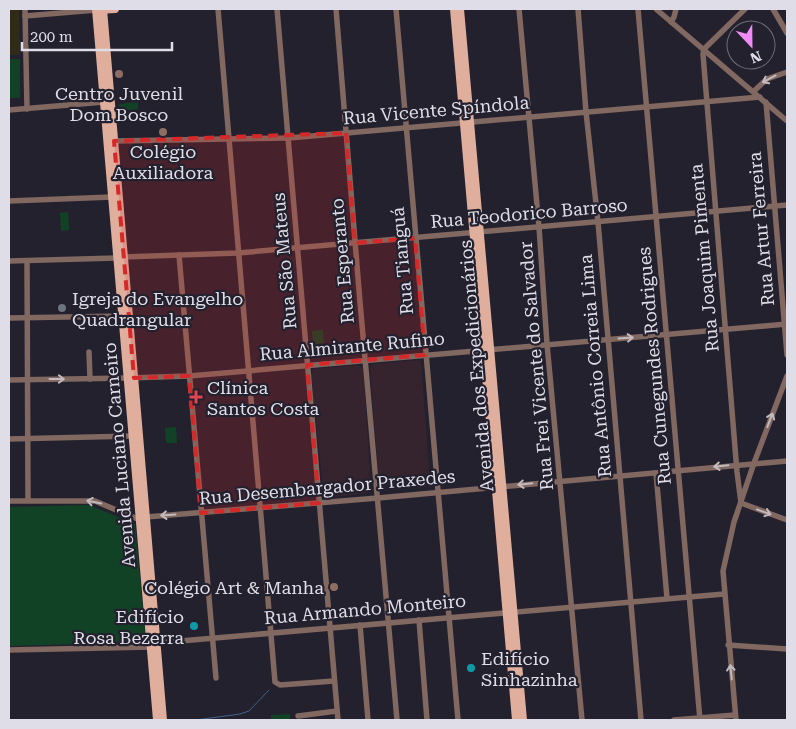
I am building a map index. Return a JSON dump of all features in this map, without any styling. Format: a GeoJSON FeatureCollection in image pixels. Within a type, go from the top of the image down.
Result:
{"type":"FeatureCollection","features":[{"type":"Feature","properties":{"kind":"main road"},"geometry":{"type":"LineString","coordinates":[[99,10],[116,9]]}},
{"type":"Feature","properties":{"kind":"main road","name":"Avenida dos Expedicionários"},"geometry":{"type":"LineString","coordinates":[[454,9],[467,122],[510,611],[522,720]]}},
{"type":"Feature","properties":{"kind":"main road","name":"Avenida dos Expedicionários"},"geometry":{"type":"LineString","coordinates":[[460,9],[467,122]]}},
{"type":"Feature","properties":{"kind":"main road","name":"Avenida Luciano Carneiro"},"geometry":{"type":"LineString","coordinates":[[99,10],[112,197],[120,257],[154,645],[164,720]]}},
{"type":"Feature","properties":{"kind":"main road","name":"Avenida Luciano Carneiro"},"geometry":{"type":"LineString","coordinates":[[99,10],[114,142],[123,316],[131,378],[133,436],[139,470]]}},
{"type":"Feature","properties":{"kind":"main road","name":"Avenida dos Expedicionários"},"geometry":{"type":"LineString","coordinates":[[510,611],[516,720]]}},
{"type":"Feature","properties":{"kind":"main road","name":"Avenida Luciano Carneiro"},"geometry":{"type":"LineString","coordinates":[[154,645],[156,720]]}},
{"type":"Feature","properties":{"kind":"street"},"geometry":{"type":"LineString","coordinates":[[25,9],[27,109]]}},
{"type":"Feature","properties":{"kind":"street"},"geometry":{"type":"LineString","coordinates":[[218,9],[274,678],[275,682],[280,685],[334,680]]}},
{"type":"Feature","properties":{"kind":"street","name":"Rua São Mateus"},"geometry":{"type":"LineString","coordinates":[[277,9],[338,720]]}},
{"type":"Feature","properties":{"kind":"street","name":"Rua Esperanto"},"geometry":{"type":"LineString","coordinates":[[336,9],[397,720]]}},
{"type":"Feature","properties":{"kind":"street","name":"Rua Tianguá"},"geometry":{"type":"LineString","coordinates":[[396,9],[458,720]]}},
{"type":"Feature","properties":{"kind":"street","name":"Rua Frei Vicente do Salvador"},"geometry":{"type":"LineString","coordinates":[[519,9],[539,227],[547,344],[582,720]]}},
{"type":"Feature","properties":{"kind":"street","name":"Rua Antônio Correia Lima"},"geometry":{"type":"LineString","coordinates":[[578,9],[641,720]]}},
{"type":"Feature","properties":{"kind":"street","name":"Rua Cunegundes Rodrigues"},"geometry":{"type":"LineString","coordinates":[[638,9],[645,107],[667,335],[700,719]]}},
{"type":"Feature","properties":{"kind":"street"},"geometry":{"type":"LineString","coordinates":[[656,9],[787,121]]}},
{"type":"Feature","properties":{"kind":"street"},"geometry":{"type":"LineString","coordinates":[[671,22],[676,9]]}},
{"type":"Feature","properties":{"kind":"street"},"geometry":{"type":"LineString","coordinates":[[704,49],[745,9]]}},
{"type":"Feature","properties":{"kind":"street"},"geometry":{"type":"LineString","coordinates":[[773,9],[787,33]]}},
{"type":"Feature","properties":{"kind":"street"},"geometry":{"type":"LineString","coordinates":[[25,16],[99,10]]}},
{"type":"Feature","properties":{"kind":"street","name":"Rua Joaquim Pimenta"},"geometry":{"type":"LineString","coordinates":[[704,49],[702,59],[741,503]]}},
{"type":"Feature","properties":{"kind":"street"},"geometry":{"type":"LineString","coordinates":[[754,92],[767,79],[787,72]]}},
{"type":"Feature","properties":{"kind":"street","name":"Rua Vicente Spíndola"},"geometry":{"type":"LineString","coordinates":[[114,142],[289,138],[760,97]]}},
{"type":"Feature","properties":{"kind":"street"},"geometry":{"type":"LineString","coordinates":[[9,110],[104,102]]}},
{"type":"Feature","properties":{"kind":"street","name":"Rua Artur Ferreira"},"geometry":{"type":"LineString","coordinates":[[766,102],[787,354]]}},
{"type":"Feature","properties":{"kind":"street"},"geometry":{"type":"LineString","coordinates":[[9,201],[112,197]]}},
{"type":"Feature","properties":{"kind":"street","name":"Rua Teodorico Barroso"},"geometry":{"type":"LineString","coordinates":[[9,261],[238,253],[297,249],[787,205]]}},
{"type":"Feature","properties":{"kind":"street"},"geometry":{"type":"LineString","coordinates":[[179,255],[216,678]]}},
{"type":"Feature","properties":{"kind":"street"},"geometry":{"type":"LineString","coordinates":[[27,261],[28,500]]}},
{"type":"Feature","properties":{"kind":"street"},"geometry":{"type":"LineString","coordinates":[[9,318],[123,316]]}},
{"type":"Feature","properties":{"kind":"street","name":"Rua Almirante Rufino"},"geometry":{"type":"LineString","coordinates":[[9,380],[189,376],[786,324]]}},
{"type":"Feature","properties":{"kind":"street"},"geometry":{"type":"LineString","coordinates":[[89,352],[90,379]]}},
{"type":"Feature","properties":{"kind":"street"},"geometry":{"type":"LineString","coordinates":[[674,720],[736,717],[722,571],[754,463],[787,376]]}},
{"type":"Feature","properties":{"kind":"street"},"geometry":{"type":"LineString","coordinates":[[9,438],[133,436]]}},
{"type":"Feature","properties":{"kind":"street","name":"Rua Desembargador Praxedes"},"geometry":{"type":"LineString","coordinates":[[143,518],[787,461]]}},
{"type":"Feature","properties":{"kind":"street"},"geometry":{"type":"LineString","coordinates":[[656,473],[667,598]]}},
{"type":"Feature","properties":{"kind":"street"},"geometry":{"type":"LineString","coordinates":[[9,500],[95,501],[143,518]]}},
{"type":"Feature","properties":{"kind":"street"},"geometry":{"type":"LineString","coordinates":[[741,503],[787,520]]}},
{"type":"Feature","properties":{"kind":"street","name":"Rua Armando Monteiro"},"geometry":{"type":"LineString","coordinates":[[9,650],[154,645],[211,638],[510,611],[724,594]]}},
{"type":"Feature","properties":{"kind":"street"},"geometry":{"type":"LineString","coordinates":[[419,620],[427,720]]}},
{"type":"Feature","properties":{"kind":"street"},"geometry":{"type":"LineString","coordinates":[[360,625],[368,720]]}},
{"type":"Feature","properties":{"kind":"street"},"geometry":{"type":"LineString","coordinates":[[728,645],[787,649]]}},
{"type":"Feature","properties":{"kind":"street"},"geometry":{"type":"LineString","coordinates":[[298,716],[337,711]]}},
{"type":"Feature","properties":{"kind":"highlighted area"},"geometry":{"type":"Polygon","coordinates":[[[346,133],[355,243],[415,238],[425,355],[307,365],[319,503],[201,513],[189,376],[134,378],[114,141],[346,133]]]}},
{"type":"Feature","properties":{"kind":"shaded area"},"geometry":{"type":"Polygon","coordinates":[[[9,9],[19,9],[20,55],[9,55],[9,9]]]}},
{"type":"Feature","properties":{"kind":"shaded area"},"geometry":{"type":"Polygon","coordinates":[[[418,360],[421,362],[430,483],[426,487],[390,490],[389,483],[379,483],[370,367],[374,364],[418,360]]]}},
{"type":"Feature","properties":{"kind":"shaded area"},"geometry":{"type":"Polygon","coordinates":[[[358,365],[363,369],[371,485],[366,486],[367,493],[327,498],[324,496],[311,375],[313,369],[358,365]]]}},
{"type":"Feature","properties":{"kind":"green space"},"geometry":{"type":"Polygon","coordinates":[[[9,59],[20,59],[20,98],[9,98],[9,59]]]}},
{"type":"Feature","properties":{"kind":"green space"},"geometry":{"type":"Polygon","coordinates":[[[138,102],[138,109],[120,111],[119,104],[138,102]]]}},
{"type":"Feature","properties":{"kind":"green space"},"geometry":{"type":"Polygon","coordinates":[[[68,212],[69,230],[61,231],[60,213],[68,212]]]}},
{"type":"Feature","properties":{"kind":"green space"},"geometry":{"type":"Polygon","coordinates":[[[454,217],[455,226],[437,228],[436,219],[454,217]]]}},
{"type":"Feature","properties":{"kind":"green space"},"geometry":{"type":"Polygon","coordinates":[[[323,330],[324,343],[313,344],[312,331],[323,330]]]}},
{"type":"Feature","properties":{"kind":"green space"},"geometry":{"type":"Polygon","coordinates":[[[176,427],[177,443],[166,443],[165,428],[176,427]]]}},
{"type":"Feature","properties":{"kind":"green space"},"geometry":{"type":"Polygon","coordinates":[[[89,505],[135,524],[146,642],[9,646],[9,507],[89,505]]]}},
{"type":"Feature","properties":{"kind":"green space"},"geometry":{"type":"Polygon","coordinates":[[[290,714],[290,720],[271,720],[271,715],[290,714]]]}},
{"type":"Feature","properties":{"kind":"waterway"},"geometry":{"type":"LineString","coordinates":[[196,720],[249,711],[269,690]]}},
{"type":"Feature","properties":{"kind":"place","name":"Centro Juvenil Dom Bosco"},"geometry":{"type":"Point","coordinates":[119,74]}},
{"type":"Feature","properties":{"kind":"place","name":"Colégio Auxiliadora"},"geometry":{"type":"Point","coordinates":[163,132]}},
{"type":"Feature","properties":{"kind":"place","name":"Igreja do Evangelho Quadrangular"},"geometry":{"type":"Point","coordinates":[62,308]}},
{"type":"Feature","properties":{"kind":"place","name":"Clínica Santos Costa"},"geometry":{"type":"Point","coordinates":[196,397]}},
{"type":"Feature","properties":{"kind":"place","name":"Colégio Art & Manha"},"geometry":{"type":"Point","coordinates":[334,587]}},
{"type":"Feature","properties":{"kind":"place","name":"Edifício Rosa Bezerra"},"geometry":{"type":"Point","coordinates":[194,626]}},
{"type":"Feature","properties":{"kind":"place","name":"Edifício Sinhazinha"},"geometry":{"type":"Point","coordinates":[471,668]}}]}
